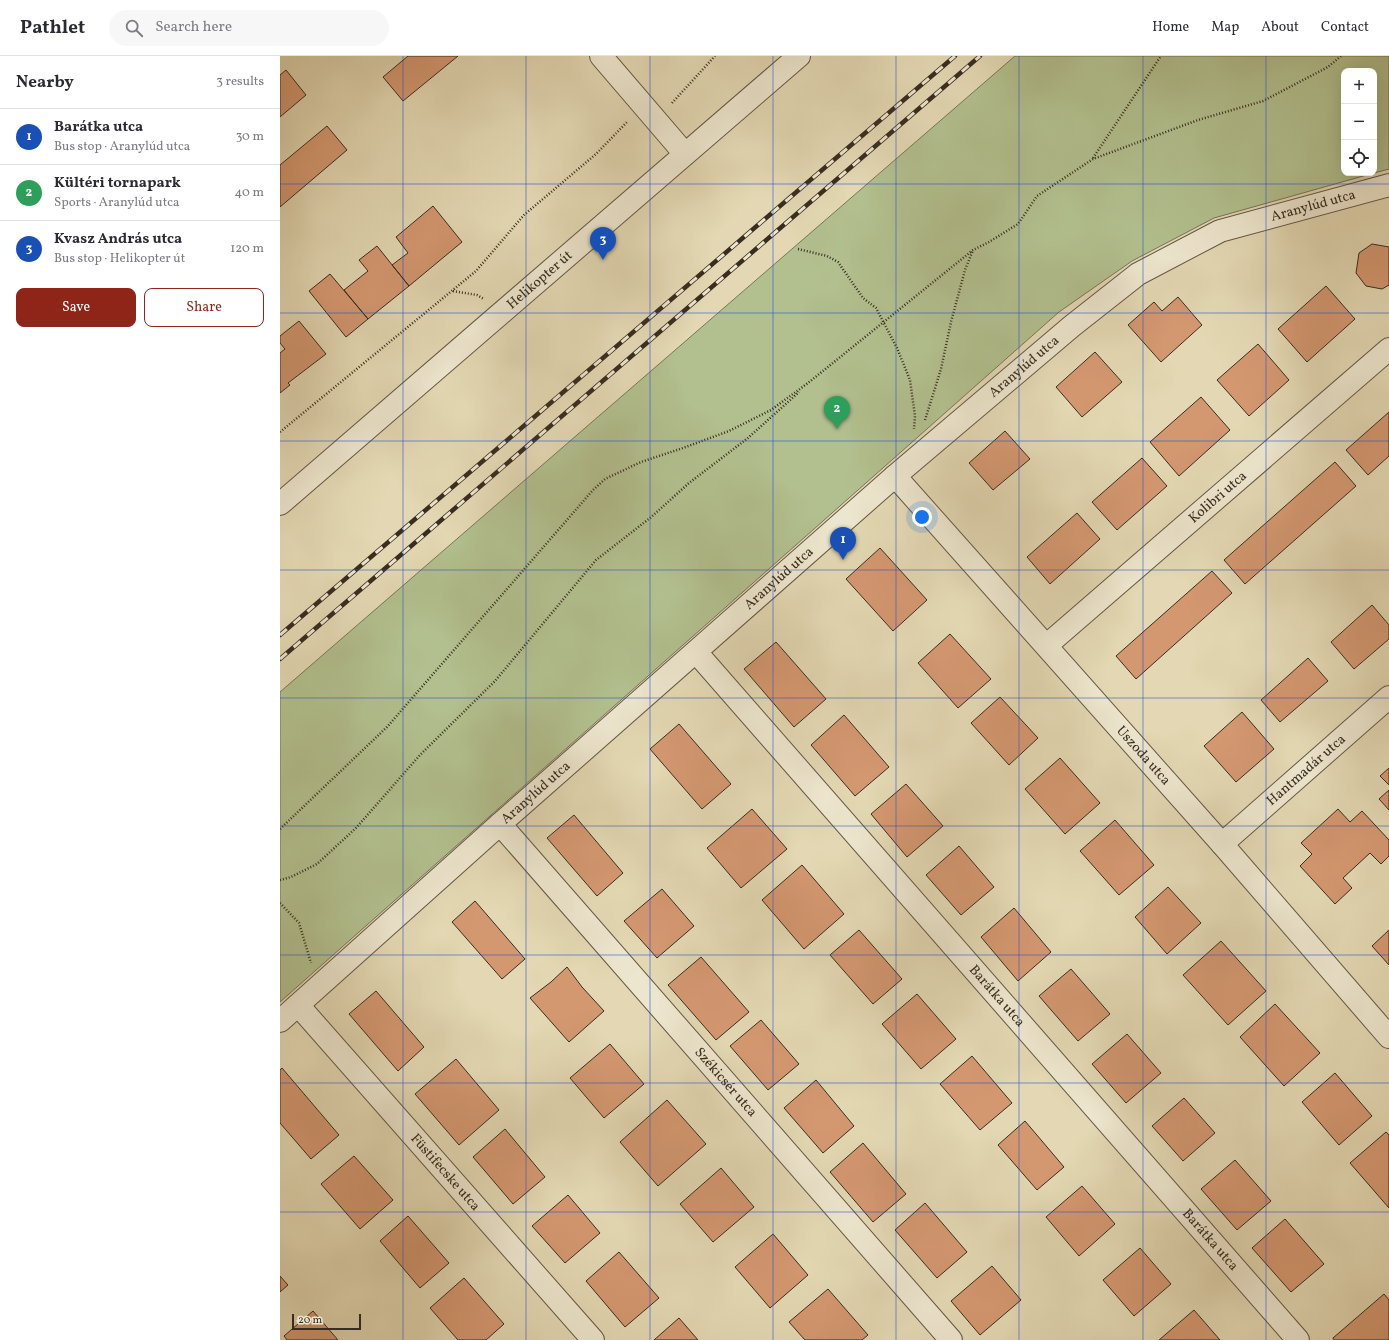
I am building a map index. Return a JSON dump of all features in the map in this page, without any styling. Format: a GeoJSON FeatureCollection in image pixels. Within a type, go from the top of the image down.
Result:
{"type":"FeatureCollection","features":[{"type":"Feature","properties":{"kind":"street"},"geometry":{"type":"LineString","coordinates":[[601,56],[686,154]]}},
{"type":"Feature","properties":{"kind":"street","name":"Helikopter út"},"geometry":{"type":"LineString","coordinates":[[280,504],[799,56]]}},
{"type":"Feature","properties":{"kind":"street","name":"Aranylúd utca"},"geometry":{"type":"LineString","coordinates":[[280,1021],[500,824],[904,469],[1072,326],[1138,274],[1220,231],[1389,185]]}},
{"type":"Feature","properties":{"kind":"street","name":"Kolibri utca"},"geometry":{"type":"LineString","coordinates":[[1047,645],[1389,350]]}},
{"type":"Feature","properties":{"kind":"street","name":"Uszoda utca"},"geometry":{"type":"LineString","coordinates":[[904,469],[1047,645],[1389,1037]]}},
{"type":"Feature","properties":{"kind":"street","name":"Barátka utca"},"geometry":{"type":"LineString","coordinates":[[696,652],[1298,1340]]}},
{"type":"Feature","properties":{"kind":"street","name":"Hantmadár utca"},"geometry":{"type":"LineString","coordinates":[[1222,844],[1389,697]]}},
{"type":"Feature","properties":{"kind":"street","name":"Székicsér utca"},"geometry":{"type":"LineString","coordinates":[[500,824],[951,1340]]}},
{"type":"Feature","properties":{"kind":"street","name":"Füstifecske utca"},"geometry":{"type":"LineString","coordinates":[[306,998],[593,1340]]}},
{"type":"Feature","properties":{"kind":"path"},"geometry":{"type":"LineString","coordinates":[[280,432],[476,271],[524,215],[596,154],[650,113],[715,56]]}},
{"type":"Feature","properties":{"kind":"path"},"geometry":{"type":"LineString","coordinates":[[1093,159],[1161,56]]}},
{"type":"Feature","properties":{"kind":"path"},"geometry":{"type":"LineString","coordinates":[[280,829],[387,727],[593,490],[605,479],[641,462],[729,432],[771,410],[808,383],[973,250],[1018,224],[1037,196],[1093,159],[1198,120],[1263,101],[1328,67],[1341,56]]}},
{"type":"Feature","properties":{"kind":"path"},"geometry":{"type":"LineString","coordinates":[[798,249],[827,256],[838,262],[863,298],[876,308],[897,348],[910,380],[915,416],[904,469]]}},
{"type":"Feature","properties":{"kind":"path"},"geometry":{"type":"LineString","coordinates":[[923,425],[941,369],[951,322],[965,270],[973,250]]}},
{"type":"Feature","properties":{"kind":"path"},"geometry":{"type":"LineString","coordinates":[[452,291],[477,295],[486,300],[502,313]]}},
{"type":"Feature","properties":{"kind":"path"},"geometry":{"type":"LineString","coordinates":[[280,880],[291,877],[317,864],[356,828],[420,755],[495,681],[596,560],[650,518],[689,483],[748,438],[808,383]]}},
{"type":"Feature","properties":{"kind":"path"},"geometry":{"type":"LineString","coordinates":[[280,903],[299,923],[311,965],[306,998]]}},
{"type":"Feature","properties":{"kind":"green space"},"geometry":{"type":"Polygon","coordinates":[[[1015,56],[1389,56],[1389,169],[1377,172],[1377,68],[1341,68],[1341,176],[1364,176],[1214,218],[1132,261],[1059,312],[280,1002],[280,692],[1015,56]]]}},
{"type":"Feature","properties":{"kind":"building"},"geometry":{"type":"Polygon","coordinates":[[[408,56],[458,56],[403,101],[383,77],[408,56]]]}},
{"type":"Feature","properties":{"kind":"building"},"geometry":{"type":"Polygon","coordinates":[[[286,70],[306,95],[280,117],[280,75],[286,70]]]}},
{"type":"Feature","properties":{"kind":"building"},"geometry":{"type":"Polygon","coordinates":[[[327,126],[347,150],[280,207],[280,165],[327,126]]]}},
{"type":"Feature","properties":{"kind":"building"},"geometry":{"type":"Polygon","coordinates":[[[433,206],[462,242],[409,286],[392,265],[408,253],[396,237],[433,206]]]}},
{"type":"Feature","properties":{"kind":"building"},"geometry":{"type":"Polygon","coordinates":[[[1372,244],[1389,247],[1389,285],[1382,289],[1366,286],[1356,273],[1359,253],[1372,244]]]}},
{"type":"Feature","properties":{"kind":"building"},"geometry":{"type":"Polygon","coordinates":[[[377,246],[409,286],[368,319],[344,290],[368,271],[359,260],[377,246]]]}},
{"type":"Feature","properties":{"kind":"building"},"geometry":{"type":"Polygon","coordinates":[[[330,274],[368,319],[346,337],[309,291],[330,274]]]}},
{"type":"Feature","properties":{"kind":"building"},"geometry":{"type":"Polygon","coordinates":[[[1326,286],[1355,319],[1307,362],[1278,329],[1326,286]]]}},
{"type":"Feature","properties":{"kind":"building"},"geometry":{"type":"Polygon","coordinates":[[[1178,297],[1202,325],[1161,362],[1128,325],[1154,302],[1162,311],[1178,297]]]}},
{"type":"Feature","properties":{"kind":"building"},"geometry":{"type":"Polygon","coordinates":[[[299,321],[326,354],[288,383],[290,385],[280,393],[280,353],[285,349],[280,343],[280,336],[299,321]]]}},
{"type":"Feature","properties":{"kind":"building"},"geometry":{"type":"Polygon","coordinates":[[[1258,344],[1289,380],[1249,416],[1217,380],[1258,344]]]}},
{"type":"Feature","properties":{"kind":"building"},"geometry":{"type":"Polygon","coordinates":[[[1095,352],[1122,382],[1082,417],[1056,387],[1095,352]]]}},
{"type":"Feature","properties":{"kind":"building"},"geometry":{"type":"Polygon","coordinates":[[[1201,397],[1230,430],[1179,476],[1150,442],[1201,397]]]}},
{"type":"Feature","properties":{"kind":"building"},"geometry":{"type":"Polygon","coordinates":[[[1389,412],[1389,456],[1368,475],[1346,450],[1389,412]]]}},
{"type":"Feature","properties":{"kind":"building"},"geometry":{"type":"Polygon","coordinates":[[[1005,431],[1030,459],[993,490],[969,463],[1005,431]]]}},
{"type":"Feature","properties":{"kind":"building"},"geometry":{"type":"Polygon","coordinates":[[[1142,458],[1167,486],[1117,530],[1092,502],[1142,458]]]}},
{"type":"Feature","properties":{"kind":"building"},"geometry":{"type":"Polygon","coordinates":[[[1335,462],[1356,486],[1245,584],[1224,560],[1335,462]]]}},
{"type":"Feature","properties":{"kind":"building"},"geometry":{"type":"Polygon","coordinates":[[[1077,513],[1100,539],[1050,584],[1027,557],[1077,513]]]}},
{"type":"Feature","properties":{"kind":"building"},"geometry":{"type":"Polygon","coordinates":[[[880,548],[927,600],[893,631],[846,579],[880,548]]]}},
{"type":"Feature","properties":{"kind":"building"},"geometry":{"type":"Polygon","coordinates":[[[1212,571],[1232,593],[1136,679],[1116,656],[1212,571]]]}},
{"type":"Feature","properties":{"kind":"building"},"geometry":{"type":"Polygon","coordinates":[[[1372,605],[1389,625],[1389,639],[1354,669],[1331,642],[1372,605]]]}},
{"type":"Feature","properties":{"kind":"building"},"geometry":{"type":"Polygon","coordinates":[[[950,634],[991,679],[958,708],[918,663],[950,634]]]}},
{"type":"Feature","properties":{"kind":"building"},"geometry":{"type":"Polygon","coordinates":[[[776,642],[826,699],[794,727],[744,669],[776,642]]]}},
{"type":"Feature","properties":{"kind":"building"},"geometry":{"type":"Polygon","coordinates":[[[1308,658],[1328,681],[1280,722],[1261,700],[1308,658]]]}},
{"type":"Feature","properties":{"kind":"building"},"geometry":{"type":"Polygon","coordinates":[[[1000,697],[1038,738],[1009,765],[971,723],[1000,697]]]}},
{"type":"Feature","properties":{"kind":"building"},"geometry":{"type":"Polygon","coordinates":[[[1242,712],[1274,749],[1236,782],[1204,746],[1242,712]]]}},
{"type":"Feature","properties":{"kind":"building"},"geometry":{"type":"Polygon","coordinates":[[[844,715],[889,767],[855,796],[811,745],[844,715]]]}},
{"type":"Feature","properties":{"kind":"building"},"geometry":{"type":"Polygon","coordinates":[[[679,724],[731,784],[702,809],[650,749],[679,724]]]}},
{"type":"Feature","properties":{"kind":"building"},"geometry":{"type":"Polygon","coordinates":[[[1060,758],[1100,803],[1065,834],[1025,789],[1060,758]]]}},
{"type":"Feature","properties":{"kind":"building"},"geometry":{"type":"Polygon","coordinates":[[[1389,768],[1389,785],[1380,776],[1389,768]]]}},
{"type":"Feature","properties":{"kind":"building"},"geometry":{"type":"Polygon","coordinates":[[[906,784],[943,826],[907,857],[871,814],[906,784]]]}},
{"type":"Feature","properties":{"kind":"building"},"geometry":{"type":"Polygon","coordinates":[[[1389,790],[1389,810],[1379,799],[1389,790]]]}},
{"type":"Feature","properties":{"kind":"building"},"geometry":{"type":"Polygon","coordinates":[[[752,809],[787,849],[741,888],[707,848],[752,809]]]}},
{"type":"Feature","properties":{"kind":"building"},"geometry":{"type":"Polygon","coordinates":[[[1338,809],[1350,822],[1362,811],[1389,840],[1389,856],[1381,864],[1370,853],[1343,878],[1352,888],[1335,904],[1300,866],[1312,854],[1301,843],[1338,809]]]}},
{"type":"Feature","properties":{"kind":"building"},"geometry":{"type":"Polygon","coordinates":[[[574,815],[623,873],[597,896],[547,838],[574,815]]]}},
{"type":"Feature","properties":{"kind":"building"},"geometry":{"type":"Polygon","coordinates":[[[1115,820],[1154,865],[1119,895],[1080,851],[1115,820]]]}},
{"type":"Feature","properties":{"kind":"building"},"geometry":{"type":"Polygon","coordinates":[[[959,846],[994,887],[961,915],[926,875],[959,846]]]}},
{"type":"Feature","properties":{"kind":"building"},"geometry":{"type":"Polygon","coordinates":[[[802,865],[844,914],[804,949],[762,900],[802,865]]]}},
{"type":"Feature","properties":{"kind":"building"},"geometry":{"type":"Polygon","coordinates":[[[1168,887],[1201,923],[1167,954],[1135,917],[1168,887]]]}},
{"type":"Feature","properties":{"kind":"building"},"geometry":{"type":"Polygon","coordinates":[[[662,889],[694,926],[657,958],[624,921],[662,889]]]}},
{"type":"Feature","properties":{"kind":"building"},"geometry":{"type":"Polygon","coordinates":[[[475,901],[525,959],[502,979],[452,922],[475,901]]]}},
{"type":"Feature","properties":{"kind":"building"},"geometry":{"type":"Polygon","coordinates":[[[1014,908],[1051,952],[1018,981],[981,937],[1014,908]]]}},
{"type":"Feature","properties":{"kind":"building"},"geometry":{"type":"Polygon","coordinates":[[[859,930],[902,979],[873,1004],[830,955],[859,930]]]}},
{"type":"Feature","properties":{"kind":"building"},"geometry":{"type":"Polygon","coordinates":[[[1389,930],[1389,965],[1372,946],[1389,930]]]}},
{"type":"Feature","properties":{"kind":"building"},"geometry":{"type":"Polygon","coordinates":[[[1221,941],[1266,991],[1228,1025],[1183,975],[1221,941]]]}},
{"type":"Feature","properties":{"kind":"building"},"geometry":{"type":"Polygon","coordinates":[[[701,957],[749,1012],[716,1040],[668,985],[701,957]]]}},
{"type":"Feature","properties":{"kind":"building"},"geometry":{"type":"Polygon","coordinates":[[[567,967],[582,987],[604,1011],[569,1042],[530,998],[551,982],[567,967]]]}},
{"type":"Feature","properties":{"kind":"building"},"geometry":{"type":"Polygon","coordinates":[[[1071,969],[1110,1014],[1078,1041],[1039,996],[1071,969]]]}},
{"type":"Feature","properties":{"kind":"building"},"geometry":{"type":"Polygon","coordinates":[[[376,991],[424,1047],[398,1071],[349,1014],[376,991]]]}},
{"type":"Feature","properties":{"kind":"building"},"geometry":{"type":"Polygon","coordinates":[[[917,994],[956,1039],[921,1069],[882,1024],[917,994]]]}},
{"type":"Feature","properties":{"kind":"building"},"geometry":{"type":"Polygon","coordinates":[[[1275,1004],[1320,1053],[1284,1086],[1240,1037],[1275,1004]]]}},
{"type":"Feature","properties":{"kind":"building"},"geometry":{"type":"Polygon","coordinates":[[[761,1020],[799,1064],[768,1090],[730,1046],[761,1020]]]}},
{"type":"Feature","properties":{"kind":"building"},"geometry":{"type":"Polygon","coordinates":[[[1127,1034],[1161,1073],[1126,1103],[1092,1064],[1127,1034]]]}},
{"type":"Feature","properties":{"kind":"building"},"geometry":{"type":"Polygon","coordinates":[[[610,1044],[644,1084],[604,1118],[570,1078],[610,1044]]]}},
{"type":"Feature","properties":{"kind":"building"},"geometry":{"type":"Polygon","coordinates":[[[972,1056],[1012,1103],[980,1130],[940,1084],[972,1056]]]}},
{"type":"Feature","properties":{"kind":"building"},"geometry":{"type":"Polygon","coordinates":[[[456,1059],[499,1110],[459,1145],[415,1094],[456,1059]]]}},
{"type":"Feature","properties":{"kind":"building"},"geometry":{"type":"Polygon","coordinates":[[[282,1068],[339,1135],[311,1159],[280,1123],[280,1070],[282,1068]]]}},
{"type":"Feature","properties":{"kind":"building"},"geometry":{"type":"Polygon","coordinates":[[[1335,1073],[1372,1116],[1339,1145],[1302,1102],[1335,1073]]]}},
{"type":"Feature","properties":{"kind":"building"},"geometry":{"type":"Polygon","coordinates":[[[816,1080],[854,1126],[823,1153],[784,1108],[816,1080]]]}},
{"type":"Feature","properties":{"kind":"building"},"geometry":{"type":"Polygon","coordinates":[[[1184,1098],[1215,1133],[1183,1161],[1152,1126],[1184,1098]]]}},
{"type":"Feature","properties":{"kind":"building"},"geometry":{"type":"Polygon","coordinates":[[[667,1100],[706,1144],[658,1186],[620,1142],[667,1100]]]}},
{"type":"Feature","properties":{"kind":"building"},"geometry":{"type":"Polygon","coordinates":[[[1025,1121],[1064,1167],[1037,1190],[998,1145],[1025,1121]]]}},
{"type":"Feature","properties":{"kind":"building"},"geometry":{"type":"Polygon","coordinates":[[[505,1129],[545,1177],[513,1204],[473,1157],[505,1129]]]}},
{"type":"Feature","properties":{"kind":"building"},"geometry":{"type":"Polygon","coordinates":[[[1386,1132],[1389,1135],[1389,1208],[1350,1163],[1386,1132]]]}},
{"type":"Feature","properties":{"kind":"building"},"geometry":{"type":"Polygon","coordinates":[[[863,1143],[906,1194],[873,1222],[830,1172],[863,1143]]]}},
{"type":"Feature","properties":{"kind":"building"},"geometry":{"type":"Polygon","coordinates":[[[354,1156],[393,1200],[360,1229],[321,1184],[354,1156]]]}},
{"type":"Feature","properties":{"kind":"building"},"geometry":{"type":"Polygon","coordinates":[[[1235,1160],[1271,1201],[1237,1230],[1201,1189],[1235,1160]]]}},
{"type":"Feature","properties":{"kind":"building"},"geometry":{"type":"Polygon","coordinates":[[[721,1168],[754,1207],[713,1242],[680,1204],[721,1168]]]}},
{"type":"Feature","properties":{"kind":"building"},"geometry":{"type":"Polygon","coordinates":[[[1082,1186],[1115,1224],[1079,1256],[1046,1217],[1082,1186]]]}},
{"type":"Feature","properties":{"kind":"building"},"geometry":{"type":"Polygon","coordinates":[[[568,1195],[600,1233],[565,1263],[532,1226],[568,1195]]]}},
{"type":"Feature","properties":{"kind":"building"},"geometry":{"type":"Polygon","coordinates":[[[925,1203],[967,1252],[937,1278],[895,1230],[925,1203]]]}},
{"type":"Feature","properties":{"kind":"building"},"geometry":{"type":"Polygon","coordinates":[[[408,1216],[449,1263],[420,1288],[380,1241],[408,1216]]]}},
{"type":"Feature","properties":{"kind":"building"},"geometry":{"type":"Polygon","coordinates":[[[1285,1219],[1324,1264],[1291,1292],[1252,1248],[1285,1219]]]}},
{"type":"Feature","properties":{"kind":"building"},"geometry":{"type":"Polygon","coordinates":[[[773,1234],[808,1275],[770,1308],[735,1267],[773,1234]]]}},
{"type":"Feature","properties":{"kind":"building"},"geometry":{"type":"Polygon","coordinates":[[[1140,1248],[1171,1284],[1134,1316],[1103,1280],[1140,1248]]]}},
{"type":"Feature","properties":{"kind":"building"},"geometry":{"type":"Polygon","coordinates":[[[619,1252],[659,1298],[625,1327],[586,1281],[619,1252]]]}},
{"type":"Feature","properties":{"kind":"building"},"geometry":{"type":"Polygon","coordinates":[[[992,1266],[1021,1300],[980,1335],[951,1301],[992,1266]]]}},
{"type":"Feature","properties":{"kind":"building"},"geometry":{"type":"Polygon","coordinates":[[[280,1276],[288,1285],[280,1292],[280,1276]]]}},
{"type":"Feature","properties":{"kind":"building"},"geometry":{"type":"Polygon","coordinates":[[[464,1278],[504,1324],[486,1340],[458,1340],[430,1308],[464,1278]]]}},
{"type":"Feature","properties":{"kind":"building"},"geometry":{"type":"Polygon","coordinates":[[[828,1289],[868,1335],[862,1340],[805,1340],[789,1322],[828,1289]]]}},
{"type":"Feature","properties":{"kind":"building"},"geometry":{"type":"Polygon","coordinates":[[[1384,1294],[1389,1300],[1389,1340],[1334,1340],[1333,1338],[1384,1294]]]}},
{"type":"Feature","properties":{"kind":"building"},"geometry":{"type":"Polygon","coordinates":[[[1194,1310],[1220,1340],[1159,1340],[1194,1310]]]}},
{"type":"Feature","properties":{"kind":"building"},"geometry":{"type":"Polygon","coordinates":[[[313,1311],[338,1340],[287,1340],[284,1336],[313,1311]]]}},
{"type":"Feature","properties":{"kind":"building"},"geometry":{"type":"Polygon","coordinates":[[[679,1318],[698,1340],[654,1340],[679,1318]]]}},
{"type":"Feature","properties":{"kind":"railway"},"geometry":{"type":"LineString","coordinates":[[280,635],[955,56]]}},
{"type":"Feature","properties":{"kind":"railway"},"geometry":{"type":"LineString","coordinates":[[280,659],[980,56]]}},
{"type":"Feature","properties":{"kind":"place","name":"Kvasz András utca"},"geometry":{"type":"Point","coordinates":[603,260]}},
{"type":"Feature","properties":{"kind":"place","name":"Kültéri tornapark"},"geometry":{"type":"Point","coordinates":[837,429]}},
{"type":"Feature","properties":{"kind":"place","name":"Barátka utca"},"geometry":{"type":"Point","coordinates":[843,560]}}]}
